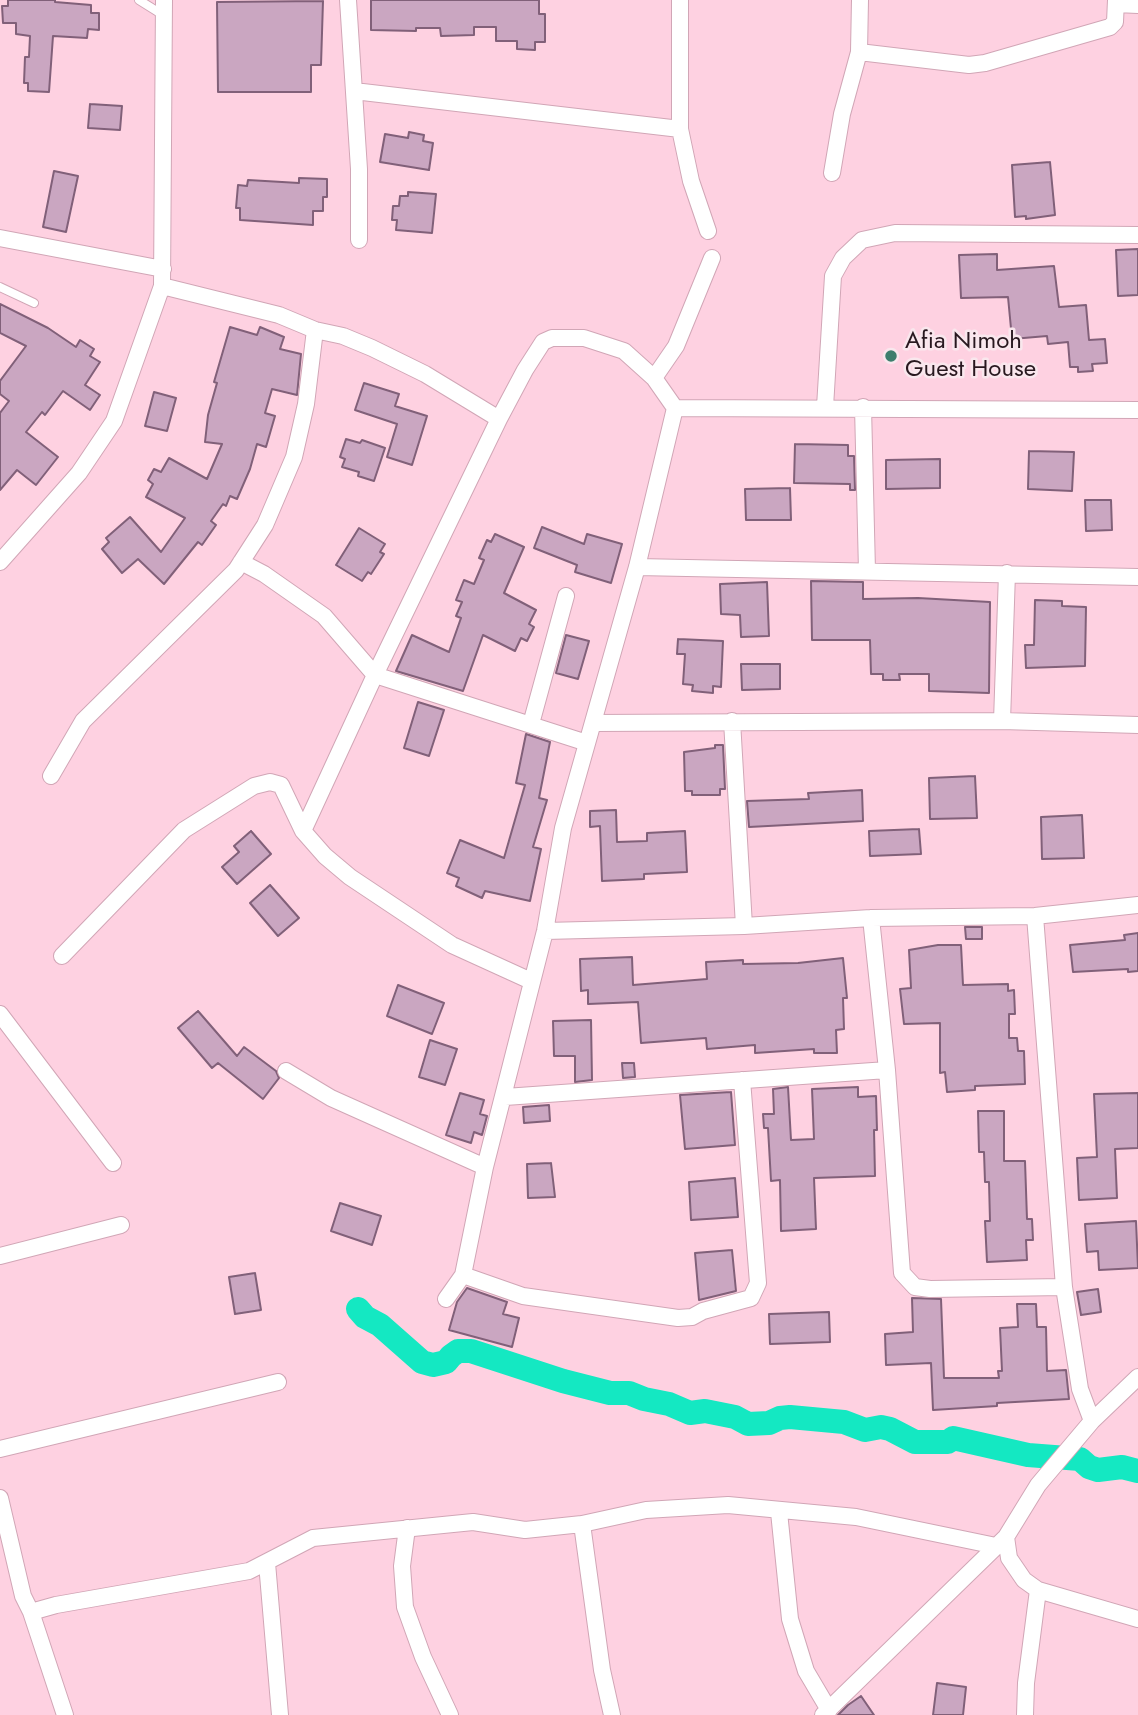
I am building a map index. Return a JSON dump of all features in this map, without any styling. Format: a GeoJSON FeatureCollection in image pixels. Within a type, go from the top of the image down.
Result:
{"type":"FeatureCollection","features":[{"type":"Feature","properties":{"kind":"street"},"geometry":{"type":"LineString","coordinates":[[348,0],[359,169],[359,240]]}},
{"type":"Feature","properties":{"kind":"street"},"geometry":{"type":"LineString","coordinates":[[680,0],[680,129],[691,181],[708,230]]}},
{"type":"Feature","properties":{"kind":"street"},"geometry":{"type":"LineString","coordinates":[[832,173],[842,114],[859,52],[860,0]]}},
{"type":"Feature","properties":{"kind":"street"},"geometry":{"type":"LineString","coordinates":[[859,52],[969,65],[985,63],[1110,27],[1115,22],[1116,2],[1138,5]]}},
{"type":"Feature","properties":{"kind":"street"},"geometry":{"type":"LineString","coordinates":[[0,562],[79,472],[114,421],[162,277],[163,7]]}},
{"type":"Feature","properties":{"kind":"street"},"geometry":{"type":"LineString","coordinates":[[354,91],[680,129]]}},
{"type":"Feature","properties":{"kind":"street"},"geometry":{"type":"LineString","coordinates":[[825,407],[833,276],[843,258],[862,240],[895,233],[1138,235]]}},
{"type":"Feature","properties":{"kind":"street"},"geometry":{"type":"LineString","coordinates":[[0,238],[162,277],[279,315],[315,330],[343,336],[425,374],[499,419]]}},
{"type":"Feature","properties":{"kind":"street"},"geometry":{"type":"LineString","coordinates":[[654,378],[676,346],[712,258]]}},
{"type":"Feature","properties":{"kind":"street"},"geometry":{"type":"LineString","coordinates":[[51,776],[83,721],[236,570],[265,525],[294,457],[306,404],[315,330]]}},
{"type":"Feature","properties":{"kind":"street"},"geometry":{"type":"LineString","coordinates":[[303,831],[499,419],[543,342],[552,338],[584,338],[624,351],[654,378],[675,408],[637,567],[563,828],[545,931],[505,1097],[485,1167],[463,1275],[446,1299]]}},
{"type":"Feature","properties":{"kind":"street"},"geometry":{"type":"LineString","coordinates":[[863,407],[867,571]]}},
{"type":"Feature","properties":{"kind":"street"},"geometry":{"type":"LineString","coordinates":[[675,408],[1138,410]]}},
{"type":"Feature","properties":{"kind":"street"},"geometry":{"type":"LineString","coordinates":[[241,562],[264,574],[324,617],[375,675],[587,743]]}},
{"type":"Feature","properties":{"kind":"street"},"geometry":{"type":"LineString","coordinates":[[637,567],[1138,577]]}},
{"type":"Feature","properties":{"kind":"street"},"geometry":{"type":"LineString","coordinates":[[1002,721],[1007,573]]}},
{"type":"Feature","properties":{"kind":"street"},"geometry":{"type":"LineString","coordinates":[[531,724],[566,596]]}},
{"type":"Feature","properties":{"kind":"street"},"geometry":{"type":"LineString","coordinates":[[732,721],[744,926]]}},
{"type":"Feature","properties":{"kind":"street"},"geometry":{"type":"LineString","coordinates":[[593,723],[1002,721],[1138,725]]}},
{"type":"Feature","properties":{"kind":"street"},"geometry":{"type":"LineString","coordinates":[[62,956],[184,830],[254,786],[270,782],[281,785],[303,831],[350,877],[452,945],[531,981]]}},
{"type":"Feature","properties":{"kind":"street"},"geometry":{"type":"LineString","coordinates":[[545,931],[744,926],[871,918],[1035,916],[1138,905]]}},
{"type":"Feature","properties":{"kind":"street"},"geometry":{"type":"LineString","coordinates":[[1035,916],[1063,1287],[1080,1389],[1092,1421]]}},
{"type":"Feature","properties":{"kind":"street"},"geometry":{"type":"LineString","coordinates":[[871,918],[887,1070],[902,1273],[915,1287],[930,1289],[1063,1287]]}},
{"type":"Feature","properties":{"kind":"street"},"geometry":{"type":"LineString","coordinates":[[0,1014],[113,1163]]}},
{"type":"Feature","properties":{"kind":"street"},"geometry":{"type":"LineString","coordinates":[[505,1097],[887,1070]]}},
{"type":"Feature","properties":{"kind":"street"},"geometry":{"type":"LineString","coordinates":[[286,1071],[331,1098],[485,1167]]}},
{"type":"Feature","properties":{"kind":"street"},"geometry":{"type":"LineString","coordinates":[[463,1275],[523,1296],[678,1318],[692,1317],[702,1311],[751,1298],[758,1283],[743,1080]]}},
{"type":"Feature","properties":{"kind":"street"},"geometry":{"type":"LineString","coordinates":[[0,1256],[121,1225]]}},
{"type":"Feature","properties":{"kind":"street"},"geometry":{"type":"LineString","coordinates":[[779,1511],[790,1619],[806,1671],[826,1713],[1001,1541],[1038,1485],[1092,1421],[1138,1377]]}},
{"type":"Feature","properties":{"kind":"street"},"geometry":{"type":"LineString","coordinates":[[0,1449],[278,1382]]}},
{"type":"Feature","properties":{"kind":"street"},"geometry":{"type":"LineString","coordinates":[[0,1498],[23,1596],[31,1612],[65,1715]]}},
{"type":"Feature","properties":{"kind":"street"},"geometry":{"type":"LineString","coordinates":[[31,1612],[56,1605],[249,1571],[313,1538],[473,1522],[524,1530],[582,1524],[646,1510],[729,1505],[856,1517],[1001,1541]]}},
{"type":"Feature","properties":{"kind":"street"},"geometry":{"type":"LineString","coordinates":[[582,1524],[602,1670],[612,1715]]}},
{"type":"Feature","properties":{"kind":"street"},"geometry":{"type":"LineString","coordinates":[[407,1528],[402,1566],[405,1607],[422,1657],[450,1715]]}},
{"type":"Feature","properties":{"kind":"street"},"geometry":{"type":"LineString","coordinates":[[1001,1541],[1024,1580],[1038,1590],[1138,1619]]}},
{"type":"Feature","properties":{"kind":"street"},"geometry":{"type":"LineString","coordinates":[[267,1563],[280,1715]]}},
{"type":"Feature","properties":{"kind":"street"},"geometry":{"type":"LineString","coordinates":[[1025,1715],[1026,1683],[1038,1590]]}},
{"type":"Feature","properties":{"kind":"lane"},"geometry":{"type":"LineString","coordinates":[[139,0],[163,7]]}},
{"type":"Feature","properties":{"kind":"lane"},"geometry":{"type":"LineString","coordinates":[[0,287],[34,303]]}},
{"type":"Feature","properties":{"kind":"building"},"geometry":{"type":"Polygon","coordinates":[[[8,0],[55,0],[91,5],[91,13],[99,13],[99,30],[88,29],[87,38],[53,36],[49,92],[28,91],[28,83],[24,83],[25,57],[29,57],[30,36],[16,34],[16,23],[3,23],[2,6],[8,6],[8,0]]]}},
{"type":"Feature","properties":{"kind":"building"},"geometry":{"type":"Polygon","coordinates":[[[371,0],[539,0],[539,14],[545,14],[545,42],[535,42],[535,50],[517,49],[517,41],[496,41],[496,27],[474,27],[474,35],[441,36],[440,28],[416,28],[416,31],[371,30],[371,0]]]}},
{"type":"Feature","properties":{"kind":"building"},"geometry":{"type":"Polygon","coordinates":[[[323,1],[321,65],[311,65],[311,92],[218,92],[217,2],[323,1]]]}},
{"type":"Feature","properties":{"kind":"building"},"geometry":{"type":"Polygon","coordinates":[[[90,104],[122,106],[120,130],[88,128],[90,104]]]}},
{"type":"Feature","properties":{"kind":"building"},"geometry":{"type":"Polygon","coordinates":[[[409,132],[424,135],[423,141],[433,143],[429,170],[380,162],[385,134],[408,138],[409,132]]]}},
{"type":"Feature","properties":{"kind":"building"},"geometry":{"type":"Polygon","coordinates":[[[1050,162],[1055,215],[1026,219],[1026,216],[1015,217],[1012,165],[1050,162]]]}},
{"type":"Feature","properties":{"kind":"building"},"geometry":{"type":"Polygon","coordinates":[[[54,171],[78,176],[66,232],[43,227],[54,171]]]}},
{"type":"Feature","properties":{"kind":"building"},"geometry":{"type":"Polygon","coordinates":[[[299,178],[327,179],[327,197],[323,197],[323,211],[313,211],[313,225],[240,220],[240,208],[236,208],[238,185],[247,186],[248,180],[299,183],[299,178]]]}},
{"type":"Feature","properties":{"kind":"building"},"geometry":{"type":"Polygon","coordinates":[[[408,192],[436,194],[432,233],[396,230],[397,220],[392,220],[393,206],[399,206],[400,196],[408,196],[408,192]]]}},
{"type":"Feature","properties":{"kind":"building"},"geometry":{"type":"Polygon","coordinates":[[[1138,249],[1138,295],[1118,296],[1116,250],[1138,249]]]}},
{"type":"Feature","properties":{"kind":"building"},"geometry":{"type":"Polygon","coordinates":[[[997,254],[997,270],[1054,266],[1059,307],[1086,305],[1089,340],[1105,339],[1107,363],[1092,364],[1093,371],[1078,372],[1078,367],[1070,367],[1068,342],[1048,344],[1047,336],[1012,339],[1008,297],[961,298],[959,255],[997,254]]]}},
{"type":"Feature","properties":{"kind":"building"},"geometry":{"type":"Polygon","coordinates":[[[0,304],[48,328],[76,347],[80,340],[94,349],[90,356],[100,362],[85,385],[100,395],[90,410],[63,391],[45,415],[42,412],[26,432],[58,457],[36,485],[17,470],[0,490],[0,413],[9,401],[0,394],[0,381],[26,346],[0,333],[0,304]]]}},
{"type":"Feature","properties":{"kind":"building"},"geometry":{"type":"Polygon","coordinates":[[[230,327],[257,335],[260,327],[284,337],[280,349],[301,354],[297,395],[272,389],[265,413],[275,416],[266,447],[257,444],[237,499],[230,496],[226,506],[223,504],[211,521],[216,525],[202,545],[198,542],[164,584],[138,559],[122,573],[102,549],[109,542],[106,538],[130,517],[161,552],[185,518],[146,497],[153,484],[148,480],[154,469],[161,472],[169,458],[207,479],[222,444],[205,442],[208,415],[217,383],[214,382],[230,327]]]}},
{"type":"Feature","properties":{"kind":"building"},"geometry":{"type":"Polygon","coordinates":[[[364,383],[399,394],[395,406],[427,416],[412,465],[387,457],[397,424],[355,410],[364,383]]]}},
{"type":"Feature","properties":{"kind":"building"},"geometry":{"type":"Polygon","coordinates":[[[154,392],[176,398],[167,431],[145,426],[154,392]]]}},
{"type":"Feature","properties":{"kind":"building"},"geometry":{"type":"Polygon","coordinates":[[[346,439],[360,443],[362,440],[385,448],[374,481],[358,476],[359,472],[342,467],[345,459],[340,457],[346,439]]]}},
{"type":"Feature","properties":{"kind":"building"},"geometry":{"type":"Polygon","coordinates":[[[795,444],[848,445],[848,456],[854,456],[855,490],[850,490],[850,484],[794,483],[795,444]]]}},
{"type":"Feature","properties":{"kind":"building"},"geometry":{"type":"Polygon","coordinates":[[[1029,451],[1074,452],[1072,491],[1028,489],[1029,451]]]}},
{"type":"Feature","properties":{"kind":"building"},"geometry":{"type":"Polygon","coordinates":[[[940,459],[940,488],[886,489],[886,460],[940,459]]]}},
{"type":"Feature","properties":{"kind":"building"},"geometry":{"type":"Polygon","coordinates":[[[790,488],[791,520],[746,520],[745,489],[790,488]]]}},
{"type":"Feature","properties":{"kind":"building"},"geometry":{"type":"Polygon","coordinates":[[[1085,500],[1111,500],[1112,530],[1086,531],[1085,500]]]}},
{"type":"Feature","properties":{"kind":"building"},"geometry":{"type":"Polygon","coordinates":[[[542,527],[584,544],[587,534],[622,544],[611,583],[575,572],[577,565],[534,548],[542,527]]]}},
{"type":"Feature","properties":{"kind":"building"},"geometry":{"type":"Polygon","coordinates":[[[359,528],[385,544],[380,552],[384,554],[371,574],[368,572],[362,581],[336,565],[359,528]]]}},
{"type":"Feature","properties":{"kind":"building"},"geometry":{"type":"Polygon","coordinates":[[[495,534],[524,547],[504,593],[536,610],[529,624],[534,627],[527,641],[521,638],[515,651],[483,635],[463,691],[396,671],[412,635],[449,652],[461,618],[456,616],[462,602],[456,600],[464,580],[474,584],[484,560],[479,558],[487,540],[491,542],[495,534]]]}},
{"type":"Feature","properties":{"kind":"building"},"geometry":{"type":"Polygon","coordinates":[[[811,581],[863,582],[863,599],[918,598],[990,602],[989,693],[929,691],[929,674],[899,674],[900,680],[883,680],[883,674],[871,674],[870,640],[812,640],[811,581]]]}},
{"type":"Feature","properties":{"kind":"building"},"geometry":{"type":"Polygon","coordinates":[[[767,582],[769,636],[741,637],[740,615],[721,614],[720,584],[767,582]]]}},
{"type":"Feature","properties":{"kind":"building"},"geometry":{"type":"Polygon","coordinates":[[[1035,600],[1062,601],[1062,606],[1086,607],[1085,666],[1026,668],[1025,645],[1034,645],[1035,600]]]}},
{"type":"Feature","properties":{"kind":"building"},"geometry":{"type":"Polygon","coordinates":[[[566,635],[589,641],[578,679],[556,673],[566,635]]]}},
{"type":"Feature","properties":{"kind":"building"},"geometry":{"type":"Polygon","coordinates":[[[678,639],[723,641],[721,687],[713,686],[713,693],[692,691],[693,685],[683,684],[685,654],[677,654],[678,639]]]}},
{"type":"Feature","properties":{"kind":"building"},"geometry":{"type":"Polygon","coordinates":[[[741,664],[780,664],[780,689],[742,690],[741,664]]]}},
{"type":"Feature","properties":{"kind":"building"},"geometry":{"type":"Polygon","coordinates":[[[418,702],[444,710],[429,756],[404,748],[418,702]]]}},
{"type":"Feature","properties":{"kind":"building"},"geometry":{"type":"Polygon","coordinates":[[[526,734],[550,742],[539,798],[547,800],[533,847],[541,849],[530,901],[485,891],[482,898],[456,886],[459,878],[447,873],[460,840],[504,858],[525,785],[516,783],[526,734]]]}},
{"type":"Feature","properties":{"kind":"building"},"geometry":{"type":"Polygon","coordinates":[[[715,745],[723,745],[725,789],[720,789],[720,795],[692,795],[692,791],[685,791],[684,752],[715,748],[715,745]]]}},
{"type":"Feature","properties":{"kind":"building"},"geometry":{"type":"Polygon","coordinates":[[[975,776],[977,818],[930,819],[929,778],[975,776]]]}},
{"type":"Feature","properties":{"kind":"building"},"geometry":{"type":"Polygon","coordinates":[[[862,790],[863,821],[749,827],[747,801],[809,799],[808,793],[862,790]]]}},
{"type":"Feature","properties":{"kind":"building"},"geometry":{"type":"Polygon","coordinates":[[[616,810],[617,842],[647,841],[647,833],[685,831],[687,872],[644,874],[644,879],[602,881],[600,826],[590,827],[590,811],[616,810]]]}},
{"type":"Feature","properties":{"kind":"building"},"geometry":{"type":"Polygon","coordinates":[[[1082,815],[1084,858],[1042,859],[1041,817],[1082,815]]]}},
{"type":"Feature","properties":{"kind":"building"},"geometry":{"type":"Polygon","coordinates":[[[919,829],[921,854],[870,856],[869,831],[919,829]]]}},
{"type":"Feature","properties":{"kind":"building"},"geometry":{"type":"Polygon","coordinates":[[[251,831],[271,854],[237,884],[222,867],[239,852],[234,846],[251,831]]]}},
{"type":"Feature","properties":{"kind":"building"},"geometry":{"type":"Polygon","coordinates":[[[270,885],[299,918],[278,936],[250,903],[270,885]]]}},
{"type":"Feature","properties":{"kind":"building"},"geometry":{"type":"Polygon","coordinates":[[[965,927],[982,927],[982,939],[966,939],[965,927]]]}},
{"type":"Feature","properties":{"kind":"building"},"geometry":{"type":"Polygon","coordinates":[[[1138,933],[1138,971],[1128,972],[1128,969],[1073,972],[1070,945],[1125,940],[1124,935],[1138,933]]]}},
{"type":"Feature","properties":{"kind":"building"},"geometry":{"type":"Polygon","coordinates":[[[938,945],[961,945],[963,985],[1008,984],[1008,991],[1014,990],[1015,1014],[1009,1014],[1009,1038],[1017,1038],[1018,1051],[1024,1051],[1025,1084],[975,1086],[975,1090],[947,1092],[945,1072],[940,1073],[940,1023],[904,1024],[900,989],[911,988],[909,950],[938,945]]]}},
{"type":"Feature","properties":{"kind":"building"},"geometry":{"type":"Polygon","coordinates":[[[632,957],[633,985],[707,979],[706,962],[743,960],[743,964],[798,963],[843,958],[847,998],[843,998],[844,1029],[836,1030],[837,1053],[814,1053],[814,1049],[755,1053],[755,1045],[707,1049],[706,1038],[641,1043],[638,1002],[588,1004],[588,990],[581,991],[580,959],[632,957]]]}},
{"type":"Feature","properties":{"kind":"building"},"geometry":{"type":"Polygon","coordinates":[[[398,985],[444,1003],[432,1034],[387,1016],[398,985]]]}},
{"type":"Feature","properties":{"kind":"building"},"geometry":{"type":"Polygon","coordinates":[[[198,1011],[237,1056],[244,1047],[276,1071],[279,1078],[263,1099],[218,1063],[212,1068],[178,1028],[198,1011]]]}},
{"type":"Feature","properties":{"kind":"building"},"geometry":{"type":"Polygon","coordinates":[[[591,1020],[592,1080],[575,1082],[575,1056],[554,1056],[553,1021],[591,1020]]]}},
{"type":"Feature","properties":{"kind":"building"},"geometry":{"type":"Polygon","coordinates":[[[430,1040],[457,1049],[445,1085],[419,1077],[430,1040]]]}},
{"type":"Feature","properties":{"kind":"building"},"geometry":{"type":"Polygon","coordinates":[[[622,1063],[634,1063],[635,1077],[623,1078],[622,1063]]]}},
{"type":"Feature","properties":{"kind":"building"},"geometry":{"type":"Polygon","coordinates":[[[788,1087],[791,1140],[814,1139],[812,1089],[858,1087],[858,1097],[876,1096],[875,1176],[814,1178],[816,1229],[781,1231],[780,1180],[771,1181],[768,1128],[764,1128],[763,1114],[774,1114],[773,1089],[788,1087]]]}},
{"type":"Feature","properties":{"kind":"building"},"geometry":{"type":"Polygon","coordinates":[[[731,1092],[735,1145],[685,1149],[680,1095],[731,1092]]]}},
{"type":"Feature","properties":{"kind":"building"},"geometry":{"type":"Polygon","coordinates":[[[460,1093],[484,1100],[480,1114],[487,1116],[482,1135],[474,1132],[471,1143],[446,1135],[460,1093]]]}},
{"type":"Feature","properties":{"kind":"building"},"geometry":{"type":"Polygon","coordinates":[[[1138,1093],[1138,1148],[1115,1149],[1117,1198],[1079,1200],[1077,1158],[1097,1157],[1094,1094],[1138,1093]]]}},
{"type":"Feature","properties":{"kind":"building"},"geometry":{"type":"Polygon","coordinates":[[[549,1105],[550,1121],[524,1123],[523,1107],[549,1105]]]}},
{"type":"Feature","properties":{"kind":"building"},"geometry":{"type":"Polygon","coordinates":[[[978,1111],[1004,1111],[1004,1161],[1025,1161],[1027,1219],[1032,1219],[1033,1240],[1026,1240],[1027,1260],[987,1262],[985,1221],[990,1221],[989,1182],[985,1182],[984,1152],[979,1152],[978,1111]]]}},
{"type":"Feature","properties":{"kind":"building"},"geometry":{"type":"Polygon","coordinates":[[[551,1163],[555,1197],[528,1198],[527,1164],[551,1163]]]}},
{"type":"Feature","properties":{"kind":"building"},"geometry":{"type":"Polygon","coordinates":[[[735,1178],[738,1217],[691,1220],[689,1182],[735,1178]]]}},
{"type":"Feature","properties":{"kind":"building"},"geometry":{"type":"Polygon","coordinates":[[[340,1203],[381,1216],[372,1245],[331,1231],[340,1203]]]}},
{"type":"Feature","properties":{"kind":"building"},"geometry":{"type":"Polygon","coordinates":[[[1136,1221],[1138,1268],[1099,1270],[1098,1251],[1087,1252],[1085,1224],[1136,1221]]]}},
{"type":"Feature","properties":{"kind":"building"},"geometry":{"type":"Polygon","coordinates":[[[732,1250],[736,1291],[699,1300],[695,1253],[732,1250]]]}},
{"type":"Feature","properties":{"kind":"building"},"geometry":{"type":"Polygon","coordinates":[[[255,1273],[261,1310],[235,1314],[229,1277],[255,1273]]]}},
{"type":"Feature","properties":{"kind":"building"},"geometry":{"type":"Polygon","coordinates":[[[467,1288],[507,1302],[503,1314],[519,1318],[512,1347],[449,1330],[457,1302],[467,1288]]]}},
{"type":"Feature","properties":{"kind":"building"},"geometry":{"type":"Polygon","coordinates":[[[1098,1289],[1101,1312],[1081,1315],[1077,1292],[1098,1289]]]}},
{"type":"Feature","properties":{"kind":"building"},"geometry":{"type":"Polygon","coordinates":[[[912,1298],[941,1299],[944,1378],[999,1378],[998,1371],[1002,1371],[1000,1328],[1018,1327],[1017,1304],[1036,1304],[1037,1327],[1046,1327],[1047,1371],[1066,1370],[1069,1399],[933,1410],[931,1363],[886,1365],[885,1334],[913,1332],[912,1298]]]}},
{"type":"Feature","properties":{"kind":"building"},"geometry":{"type":"Polygon","coordinates":[[[829,1312],[830,1342],[770,1344],[769,1314],[829,1312]]]}},
{"type":"Feature","properties":{"kind":"building"},"geometry":{"type":"Polygon","coordinates":[[[937,1683],[966,1687],[963,1715],[933,1715],[937,1683]]]}},
{"type":"Feature","properties":{"kind":"building"},"geometry":{"type":"Polygon","coordinates":[[[861,1696],[874,1715],[838,1715],[848,1705],[861,1696]]]}},
{"type":"Feature","properties":{"kind":"waterway"},"geometry":{"type":"LineString","coordinates":[[358,1309],[422,1362],[433,1365],[446,1362],[458,1351],[471,1351],[563,1381],[610,1393],[629,1393],[690,1413],[705,1411],[735,1417],[748,1424],[769,1423],[790,1417],[844,1422],[865,1430],[881,1427],[890,1429],[915,1442],[948,1442],[953,1438],[1028,1455],[1080,1459],[1089,1467],[1098,1470],[1122,1467],[1138,1471]]}},
{"type":"Feature","properties":{"kind":"place","name":"Afia Nimoh Guest House"},"geometry":{"type":"Point","coordinates":[891,356]}}]}
